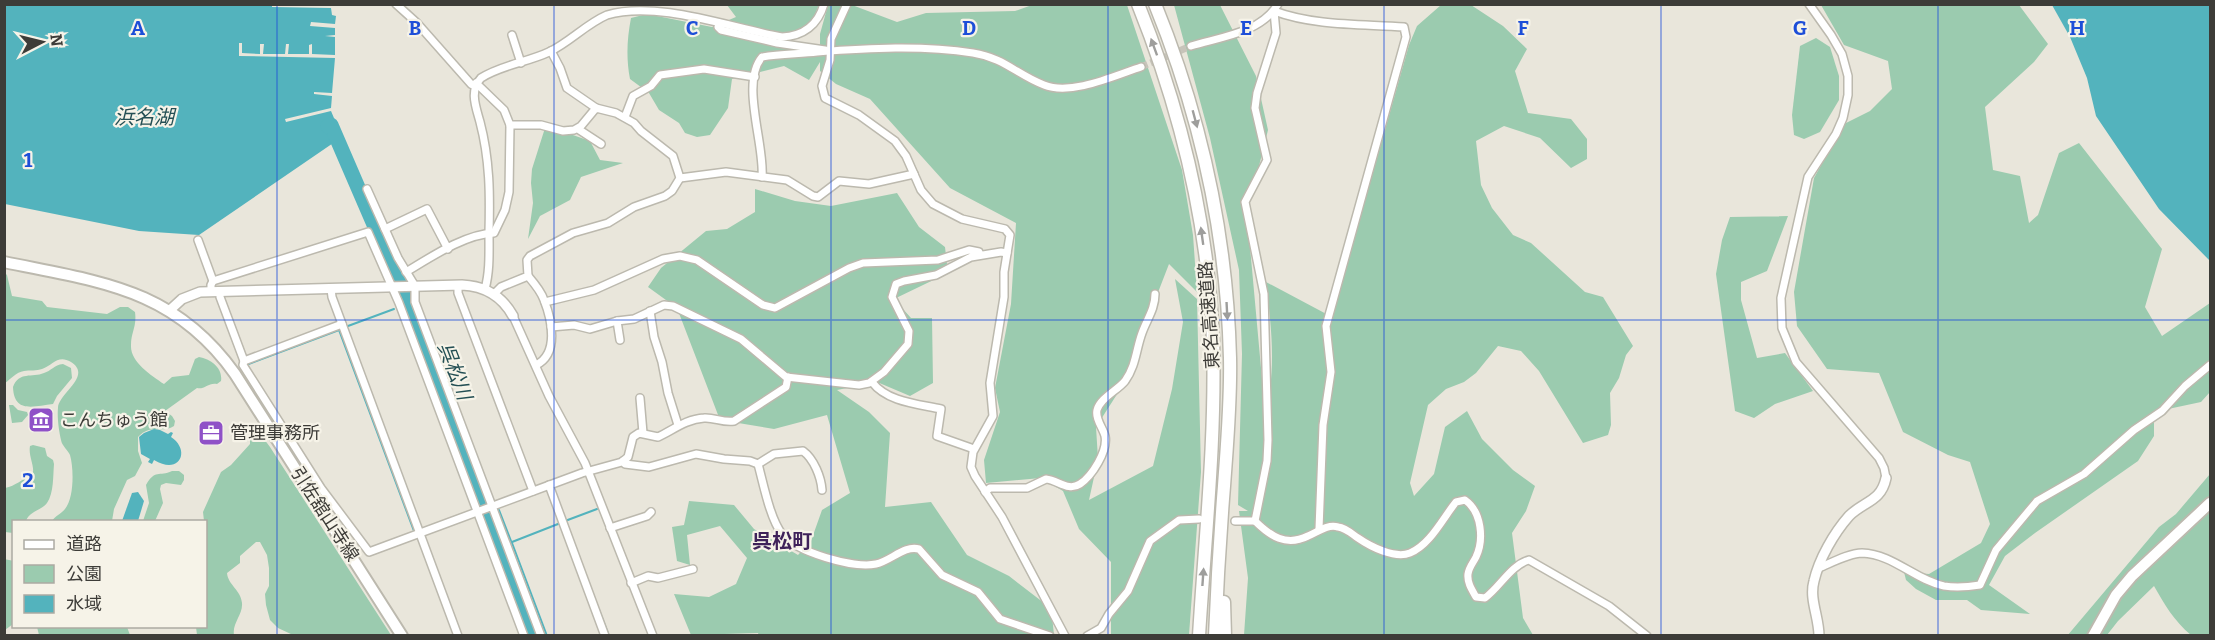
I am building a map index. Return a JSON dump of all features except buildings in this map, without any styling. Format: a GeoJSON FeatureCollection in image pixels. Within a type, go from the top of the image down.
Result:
{"type":"FeatureCollection","features":[{"type":"Feature","properties":{"kind":"highway","name":"東名高速道路"},"geometry":{"type":"LineString","coordinates":[[1138,4],[1160,63],[1182,136],[1198,213],[1207,273],[1213,339],[1213,392],[1199,636]]}},
{"type":"Feature","properties":{"kind":"highway","name":"東名高速道路"},"geometry":{"type":"LineString","coordinates":[[1155,4],[1188,94],[1205,160],[1218,231],[1226,296],[1230,360],[1215,636]]}},
{"type":"Feature","properties":{"kind":"highway"},"geometry":{"type":"LineString","coordinates":[[1222,511],[1225,636]]}},
{"type":"Feature","properties":{"kind":"main road","name":"引佐舘山寺線"},"geometry":{"type":"LineString","coordinates":[[4,262],[106,283],[134,292],[170,310],[196,330],[226,362],[402,636]]}},
{"type":"Feature","properties":{"kind":"main road"},"geometry":{"type":"LineString","coordinates":[[2093,636],[2116,595],[2132,576],[2211,503]]}},
{"type":"Feature","properties":{"kind":"street"},"geometry":{"type":"LineString","coordinates":[[396,4],[417,23],[471,84],[483,87],[504,110],[510,125],[509,192],[505,210],[494,233],[474,236],[406,272]]}},
{"type":"Feature","properties":{"kind":"street"},"geometry":{"type":"LineString","coordinates":[[485,289],[489,269],[489,160],[474,96],[476,84],[484,76],[551,51],[598,20],[626,7],[663,10],[789,37],[802,33],[812,26],[820,16],[824,4]]}},
{"type":"Feature","properties":{"kind":"street"},"geometry":{"type":"LineString","coordinates":[[847,4],[832,33],[831,51],[822,86],[825,98],[859,115],[895,141],[903,151],[924,195],[939,208],[962,219],[1007,231],[1010,238],[1004,272],[1004,297],[990,383],[993,416],[974,449],[972,467],[1002,517],[1064,635]]}},
{"type":"Feature","properties":{"kind":"street"},"geometry":{"type":"LineString","coordinates":[[1809,4],[1842,54],[1848,76],[1848,95],[1843,118],[1836,134],[1808,177],[1781,298],[1782,328],[1796,362],[1879,458],[1886,478],[1881,494],[1850,516],[1835,534],[1818,568],[1812,590],[1819,636]]}},
{"type":"Feature","properties":{"kind":"street"},"geometry":{"type":"LineString","coordinates":[[1191,46],[1257,25],[1276,8]]}},
{"type":"Feature","properties":{"kind":"street"},"geometry":{"type":"LineString","coordinates":[[1255,521],[1267,461],[1268,440],[1264,294],[1245,202],[1267,160],[1255,108],[1257,93],[1276,33],[1276,8]]}},
{"type":"Feature","properties":{"kind":"street"},"geometry":{"type":"LineString","coordinates":[[1276,8],[1286,16],[1316,21],[1404,27],[1406,37],[1326,326],[1331,372],[1323,425],[1319,529]]}},
{"type":"Feature","properties":{"kind":"street"},"geometry":{"type":"LineString","coordinates":[[719,22],[718,27],[721,30],[777,43],[831,51]]}},
{"type":"Feature","properties":{"kind":"street"},"geometry":{"type":"LineString","coordinates":[[512,35],[521,63]]}},
{"type":"Feature","properties":{"kind":"street"},"geometry":{"type":"LineString","coordinates":[[762,177],[753,92],[754,77],[762,57],[878,48],[975,53],[1001,61],[1044,86],[1060,89],[1076,87],[1141,67]]}},
{"type":"Feature","properties":{"kind":"street"},"geometry":{"type":"LineString","coordinates":[[536,365],[549,352],[550,327],[545,302],[528,276],[527,260],[530,256],[573,233],[608,223],[634,207],[665,196],[672,191],[680,178],[673,156],[634,123],[625,117],[596,108],[567,88],[562,71],[551,51]]}},
{"type":"Feature","properties":{"kind":"street"},"geometry":{"type":"LineString","coordinates":[[625,117],[633,96],[649,87],[658,76],[663,74],[704,69],[754,77]]}},
{"type":"Feature","properties":{"kind":"street"},"geometry":{"type":"LineString","coordinates":[[578,129],[596,108]]}},
{"type":"Feature","properties":{"kind":"street"},"geometry":{"type":"LineString","coordinates":[[510,125],[541,125],[563,131],[578,129],[601,144]]}},
{"type":"Feature","properties":{"kind":"street"},"geometry":{"type":"LineString","coordinates":[[680,178],[723,172],[787,180],[818,196],[839,181],[868,184],[914,174]]}},
{"type":"Feature","properties":{"kind":"street"},"geometry":{"type":"LineString","coordinates":[[367,189],[413,286],[416,302],[541,636]]}},
{"type":"Feature","properties":{"kind":"street"},"geometry":{"type":"LineString","coordinates":[[385,229],[426,209],[448,249]]}},
{"type":"Feature","properties":{"kind":"street"},"geometry":{"type":"LineString","coordinates":[[213,281],[368,232],[399,303],[524,636]]}},
{"type":"Feature","properties":{"kind":"street"},"geometry":{"type":"LineString","coordinates":[[198,240],[244,361],[243,365],[321,488],[369,552],[588,471],[623,461],[629,453],[633,437],[643,433],[658,437],[678,425],[704,418],[734,421],[786,387],[788,377]]}},
{"type":"Feature","properties":{"kind":"street"},"geometry":{"type":"LineString","coordinates":[[545,302],[594,290],[674,256],[697,260],[763,305],[775,308],[849,268],[863,263],[938,260],[973,250],[979,252],[980,255]]}},
{"type":"Feature","properties":{"kind":"street"},"geometry":{"type":"LineString","coordinates":[[550,327],[571,325],[590,329],[617,321],[634,319],[664,305],[677,307],[741,339],[780,373],[788,377],[859,385],[872,382],[884,372],[904,351],[909,339],[909,331],[892,297],[896,284],[936,275],[965,259],[980,255],[1007,253]]}},
{"type":"Feature","properties":{"kind":"street"},"geometry":{"type":"LineString","coordinates":[[494,294],[499,288],[528,276]]}},
{"type":"Feature","properties":{"kind":"street"},"geometry":{"type":"LineString","coordinates":[[458,285],[458,293],[533,491]]}},
{"type":"Feature","properties":{"kind":"street"},"geometry":{"type":"LineString","coordinates":[[170,310],[186,296],[216,292],[458,285],[485,289],[494,294],[513,316],[549,396],[588,471],[652,636]]}},
{"type":"Feature","properties":{"kind":"street"},"geometry":{"type":"LineString","coordinates":[[331,288],[332,297],[458,636]]}},
{"type":"Feature","properties":{"kind":"street"},"geometry":{"type":"LineString","coordinates":[[985,492],[990,488],[1027,488],[1046,479],[1070,487],[1083,482],[1101,457],[1105,446],[1104,435],[1097,416],[1098,407],[1122,385],[1131,372],[1143,331],[1153,310],[1155,294]]}},
{"type":"Feature","properties":{"kind":"street"},"geometry":{"type":"LineString","coordinates":[[650,311],[654,338],[678,425]]}},
{"type":"Feature","properties":{"kind":"street"},"geometry":{"type":"LineString","coordinates":[[617,321],[620,340]]}},
{"type":"Feature","properties":{"kind":"street"},"geometry":{"type":"LineString","coordinates":[[244,361],[342,324]]}},
{"type":"Feature","properties":{"kind":"street"},"geometry":{"type":"LineString","coordinates":[[1818,568],[1860,553],[1896,563],[1942,586],[1963,588],[1980,585],[1996,550],[2037,501],[2084,474],[2134,430],[2162,411],[2185,386],[2211,365]]}},
{"type":"Feature","properties":{"kind":"street"},"geometry":{"type":"LineString","coordinates":[[872,382],[899,400],[941,409],[937,436],[974,449]]}},
{"type":"Feature","properties":{"kind":"street"},"geometry":{"type":"LineString","coordinates":[[640,398],[643,433]]}},
{"type":"Feature","properties":{"kind":"street"},"geometry":{"type":"LineString","coordinates":[[758,464],[774,454],[803,451],[820,476],[822,490]]}},
{"type":"Feature","properties":{"kind":"street"},"geometry":{"type":"LineString","coordinates":[[623,461],[625,464],[649,467],[699,454],[758,464]]}},
{"type":"Feature","properties":{"kind":"street"},"geometry":{"type":"LineString","coordinates":[[758,464],[766,496],[778,527],[789,540],[826,559],[864,565],[878,564],[909,549],[919,549],[942,575],[978,592],[1000,619],[1050,636]]}},
{"type":"Feature","properties":{"kind":"street"},"geometry":{"type":"LineString","coordinates":[[549,485],[605,636]]}},
{"type":"Feature","properties":{"kind":"street"},"geometry":{"type":"LineString","coordinates":[[1235,521],[1255,521],[1270,536],[1289,541],[1307,537],[1319,529],[1337,526],[1375,547],[1396,555],[1409,554],[1422,546],[1456,502],[1465,500],[1470,503],[1478,519],[1481,539],[1468,577],[1476,597],[1485,598],[1519,563],[1528,561],[1568,581],[1609,606],[1647,636]]}},
{"type":"Feature","properties":{"kind":"street"},"geometry":{"type":"LineString","coordinates":[[610,528],[647,516],[651,512]]}},
{"type":"Feature","properties":{"kind":"street"},"geometry":{"type":"LineString","coordinates":[[1087,636],[1101,628],[1128,591],[1150,542],[1179,520],[1199,519]]}},
{"type":"Feature","properties":{"kind":"street"},"geometry":{"type":"LineString","coordinates":[[631,583],[648,576],[658,578],[693,568]]}},
{"type":"Feature","properties":{"kind":"green space"},"geometry":{"type":"Polygon","coordinates":[[[727,5],[819,5],[810,25],[783,37],[820,53],[820,34],[828,5],[852,5],[897,22],[926,13],[1015,11],[1032,5],[1127,5],[1182,170],[1193,235],[1197,292],[1169,264],[1121,388],[1096,427],[1098,459],[1089,500],[1153,466],[1172,389],[1183,322],[1175,279],[1197,299],[1201,472],[1189,635],[1111,635],[1111,562],[1079,529],[1063,491],[1041,478],[986,483],[984,460],[1000,412],[995,388],[1011,304],[1016,223],[950,188],[870,99],[836,84],[820,71],[820,62],[809,80],[784,66],[732,79],[728,108],[710,135],[697,137],[685,133],[679,123],[659,110],[649,93],[630,79],[628,48],[631,18],[643,15],[657,16],[712,27],[736,17],[727,5]]]}},
{"type":"Feature","properties":{"kind":"green space"},"geometry":{"type":"Polygon","coordinates":[[[1174,5],[1220,5],[1256,76],[1268,130],[1247,214],[1265,412],[1272,364],[1266,282],[1332,317],[1409,45],[1417,26],[1441,5],[1471,5],[1503,26],[1527,49],[1515,71],[1528,113],[1571,119],[1587,139],[1587,159],[1571,168],[1540,138],[1504,126],[1476,141],[1481,185],[1492,208],[1513,235],[1531,243],[1585,292],[1603,297],[1633,346],[1626,355],[1619,378],[1610,393],[1611,425],[1608,435],[1583,443],[1539,371],[1521,351],[1498,346],[1476,373],[1464,382],[1446,389],[1428,405],[1410,483],[1414,496],[1434,474],[1445,427],[1467,411],[1482,439],[1513,470],[1535,486],[1526,511],[1512,533],[1523,618],[1533,635],[1244,635],[1248,578],[1239,511],[1248,511],[1238,505],[1242,354],[1239,270],[1210,138],[1174,5]]]}},
{"type":"Feature","properties":{"kind":"green space"},"geometry":{"type":"Polygon","coordinates":[[[1821,5],[2019,5],[2048,44],[2034,62],[1985,107],[1993,170],[2020,176],[2029,223],[2038,215],[2059,153],[2079,143],[2162,249],[2145,307],[2162,336],[2210,303],[2210,392],[2201,402],[2154,412],[2154,436],[2138,461],[2005,556],[1989,585],[2030,614],[1981,610],[1967,600],[1936,600],[1916,589],[1906,580],[1904,572],[1929,574],[1981,543],[1990,524],[1970,462],[1948,455],[1903,432],[1879,373],[1827,369],[1797,326],[1794,292],[1814,178],[1844,124],[1870,111],[1892,89],[1888,61],[1844,45],[1821,5]]]}},
{"type":"Feature","properties":{"kind":"green space"},"geometry":{"type":"Polygon","coordinates":[[[1816,38],[1830,47],[1839,76],[1839,100],[1820,132],[1804,139],[1794,135],[1792,115],[1800,46],[1816,38]]]}},
{"type":"Feature","properties":{"kind":"green space"},"geometry":{"type":"Polygon","coordinates":[[[550,127],[590,141],[600,160],[623,163],[581,177],[570,200],[540,216],[528,239],[533,203],[532,169],[545,128],[550,127]]]}},
{"type":"Feature","properties":{"kind":"green space"},"geometry":{"type":"Polygon","coordinates":[[[755,189],[795,201],[831,206],[897,193],[919,227],[945,247],[948,273],[894,299],[911,318],[932,318],[933,383],[910,396],[877,382],[837,390],[869,412],[890,433],[885,507],[931,502],[967,555],[1009,576],[1044,603],[1052,616],[1054,635],[759,636],[758,633],[691,635],[674,594],[709,597],[736,584],[747,558],[720,526],[687,535],[690,565],[677,561],[672,527],[684,525],[689,501],[734,505],[754,529],[798,555],[811,541],[822,510],[850,493],[827,415],[774,429],[720,420],[677,308],[648,287],[661,268],[706,231],[727,229],[755,212],[755,189]]]}},
{"type":"Feature","properties":{"kind":"green space"},"geometry":{"type":"Polygon","coordinates":[[[1788,216],[1767,271],[1741,282],[1741,300],[1757,358],[1785,353],[1813,391],[1775,404],[1754,418],[1735,411],[1716,274],[1722,240],[1730,217],[1788,216]]]}},
{"type":"Feature","properties":{"kind":"green space"},"geometry":{"type":"Polygon","coordinates":[[[4,272],[7,275],[12,296],[42,301],[47,307],[107,314],[120,307],[128,307],[135,312],[131,345],[134,357],[142,368],[164,384],[172,377],[189,375],[195,359],[199,357],[212,362],[218,368],[221,376],[221,381],[217,384],[197,388],[165,411],[175,421],[174,426],[147,430],[138,437],[138,451],[142,463],[135,476],[127,480],[114,509],[112,520],[53,520],[65,509],[72,491],[71,461],[62,442],[58,424],[58,408],[59,403],[77,379],[77,367],[63,359],[40,370],[16,374],[5,383],[4,272]]]}},
{"type":"Feature","properties":{"kind":"green space"},"geometry":{"type":"Polygon","coordinates":[[[63,364],[71,368],[72,378],[53,404],[32,407],[21,405],[17,401],[13,387],[19,379],[44,373],[63,364]]]}},
{"type":"Feature","properties":{"kind":"green space"},"geometry":{"type":"Polygon","coordinates":[[[9,405],[27,412],[28,415],[22,422],[12,423],[9,405]]]}},
{"type":"Feature","properties":{"kind":"green space"},"geometry":{"type":"Polygon","coordinates":[[[252,430],[270,447],[391,635],[293,635],[278,628],[270,620],[266,605],[265,594],[269,586],[267,555],[260,542],[256,542],[240,556],[240,563],[227,573],[242,603],[234,635],[197,635],[196,628],[207,628],[207,520],[204,520],[203,512],[221,472],[231,465],[250,444],[252,430]]]}},
{"type":"Feature","properties":{"kind":"green space"},"geometry":{"type":"Polygon","coordinates":[[[30,446],[45,448],[47,456],[53,460],[51,494],[47,503],[27,520],[12,520],[12,533],[5,532],[5,488],[32,476],[30,446]]]}},
{"type":"Feature","properties":{"kind":"green space"},"geometry":{"type":"Polygon","coordinates":[[[179,471],[184,475],[184,480],[181,485],[166,483],[161,485],[163,503],[155,520],[143,520],[149,503],[146,485],[155,475],[179,471]]]}},
{"type":"Feature","properties":{"kind":"green space"},"geometry":{"type":"Polygon","coordinates":[[[2210,474],[2210,635],[2191,635],[2185,630],[2154,586],[2107,635],[2067,636],[2159,527],[2176,514],[2210,474]]]}},
{"type":"Feature","properties":{"kind":"green space"},"geometry":{"type":"Polygon","coordinates":[[[4,559],[12,561],[12,625],[5,630],[4,559]]]}},
{"type":"Feature","properties":{"kind":"green space"},"geometry":{"type":"Polygon","coordinates":[[[37,628],[127,628],[130,635],[39,635],[37,628]]]}},
{"type":"Feature","properties":{"kind":"water","name":"浜名湖"},"geometry":{"type":"Polygon","coordinates":[[[272,4],[272,7],[331,8],[332,15],[336,16],[335,24],[311,22],[310,26],[335,28],[335,35],[325,36],[335,37],[335,55],[312,54],[312,44],[309,45],[309,54],[288,54],[289,44],[286,44],[285,54],[263,54],[264,44],[260,44],[260,54],[242,53],[242,43],[239,43],[239,56],[335,58],[332,93],[314,92],[314,94],[332,96],[331,108],[285,119],[286,122],[331,111],[342,137],[199,235],[139,231],[5,204],[5,5],[272,4]]]}},
{"type":"Feature","properties":{"kind":"water"},"geometry":{"type":"Polygon","coordinates":[[[2052,5],[2210,5],[2210,261],[2159,209],[2096,116],[2087,78],[2070,37],[2052,5]]]}},
{"type":"Feature","properties":{"kind":"water"},"geometry":{"type":"Polygon","coordinates":[[[154,429],[168,434],[173,433],[171,437],[177,442],[181,454],[176,463],[170,465],[154,460],[152,464],[148,462],[150,459],[141,454],[139,437],[154,429]]]}},
{"type":"Feature","properties":{"kind":"water"},"geometry":{"type":"Polygon","coordinates":[[[138,492],[144,501],[138,520],[122,520],[132,493],[138,492]]]}},
{"type":"Feature","properties":{"kind":"waterway","name":"呉松川"},"geometry":{"type":"LineString","coordinates":[[328,126],[331,125],[407,301],[532,636]]}},
{"type":"Feature","properties":{"kind":"waterway"},"geometry":{"type":"LineString","coordinates":[[348,326],[394,309]]}},
{"type":"Feature","properties":{"kind":"waterway"},"geometry":{"type":"LineString","coordinates":[[339,330],[414,531]]}},
{"type":"Feature","properties":{"kind":"waterway"},"geometry":{"type":"LineString","coordinates":[[246,365],[339,330]]}},
{"type":"Feature","properties":{"kind":"waterway"},"geometry":{"type":"LineString","coordinates":[[565,521],[597,509]]}},
{"type":"Feature","properties":{"kind":"waterway"},"geometry":{"type":"LineString","coordinates":[[499,510],[511,541]]}},
{"type":"Feature","properties":{"kind":"waterway"},"geometry":{"type":"LineString","coordinates":[[512,542],[558,524]]}},
{"type":"Feature","properties":{"kind":"waterway"},"geometry":{"type":"LineString","coordinates":[[512,543],[547,636]]}},
{"type":"Feature","properties":{"kind":"waterway"},"geometry":{"type":"LineString","coordinates":[[599,610],[609,636]]}},
{"type":"Feature","properties":{"kind":"tunnel"},"geometry":{"type":"LineString","coordinates":[[1141,67],[1191,46]]}},
{"type":"Feature","properties":{"kind":"place","name":"こんちゅう館"},"geometry":{"type":"Point","coordinates":[41,420]}},
{"type":"Feature","properties":{"kind":"place","name":"管理事務所"},"geometry":{"type":"Point","coordinates":[211,433]}},
{"type":"Feature","properties":{"kind":"district","name":"呉松町"},"geometry":{"type":"Point","coordinates":[782,541]}}]}
